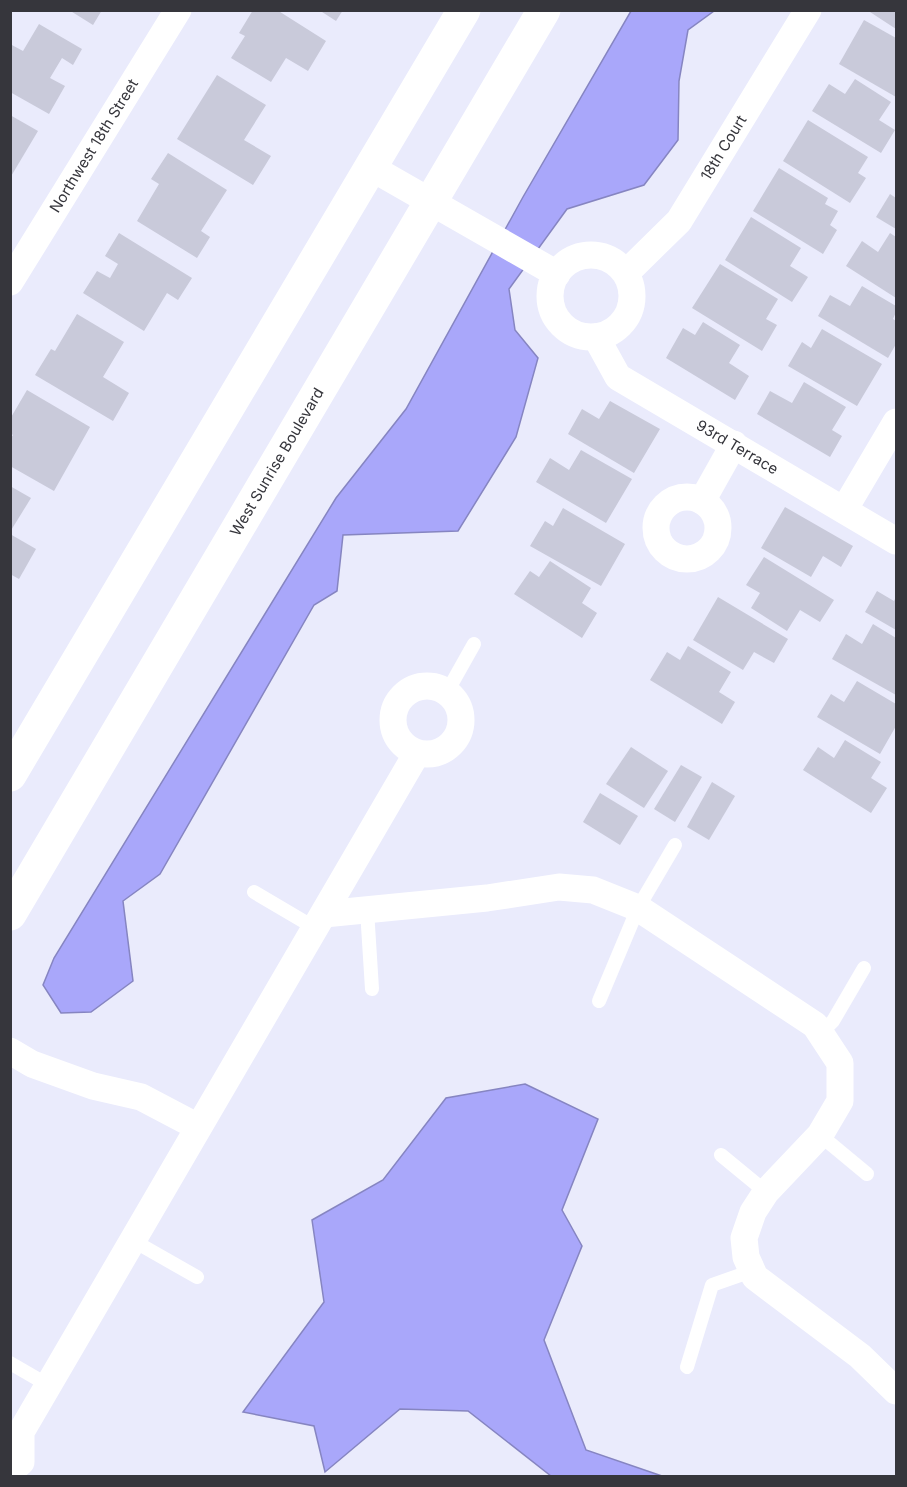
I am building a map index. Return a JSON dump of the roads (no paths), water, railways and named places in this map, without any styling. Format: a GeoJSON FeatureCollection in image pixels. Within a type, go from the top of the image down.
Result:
{"type":"FeatureCollection","features":[{"type":"Feature","properties":{"kind":"highway"},"geometry":{"type":"LineString","coordinates":[[10,775],[464,10]]}},
{"type":"Feature","properties":{"kind":"highway","name":"West Sunrise Boulevard"},"geometry":{"type":"LineString","coordinates":[[10,914],[544,10]]}},
{"type":"Feature","properties":{"kind":"street","name":"Northwest 18th Street"},"geometry":{"type":"LineString","coordinates":[[10,282],[178,10]]}},
{"type":"Feature","properties":{"kind":"street","name":"18th Court"},"geometry":{"type":"LineString","coordinates":[[626,273],[679,221],[808,10]]}},
{"type":"Feature","properties":{"kind":"street"},"geometry":{"type":"LineString","coordinates":[[370,167],[547,268],[591,255],[604,257],[617,263],[626,273],[632,293],[628,313],[620,325],[609,333],[596,337],[582,336],[570,331],[560,323],[554,312],[551,299],[552,286],[547,268]]}},
{"type":"Feature","properties":{"kind":"street","name":"93rd Terrace"},"geometry":{"type":"LineString","coordinates":[[596,337],[618,377],[897,541]]}},
{"type":"Feature","properties":{"kind":"street"},"geometry":{"type":"LineString","coordinates":[[844,510],[897,422]]}},
{"type":"Feature","properties":{"kind":"street"},"geometry":{"type":"LineString","coordinates":[[702,501],[734,444]]}},
{"type":"Feature","properties":{"kind":"street"},"geometry":{"type":"LineString","coordinates":[[426,686],[447,692],[460,710],[459,733],[453,743],[433,754],[410,750],[395,734],[392,722],[398,702],[405,693],[415,688],[426,686]]}},
{"type":"Feature","properties":{"kind":"street"},"geometry":{"type":"LineString","coordinates":[[20,1470],[21,1432],[417,753]]}},
{"type":"Feature","properties":{"kind":"street"},"geometry":{"type":"LineString","coordinates":[[320,921],[367,910],[487,898],[559,887],[593,890],[638,908],[815,1025],[840,1063],[840,1101],[820,1135],[766,1192],[753,1212],[744,1238],[746,1257],[755,1277],[860,1356],[897,1391]]}},
{"type":"Feature","properties":{"kind":"street"},"geometry":{"type":"LineString","coordinates":[[10,1051],[32,1064],[93,1086],[141,1097],[198,1127]]}},
{"type":"Feature","properties":{"kind":"lane"},"geometry":{"type":"LineString","coordinates":[[447,692],[474,644]]}},
{"type":"Feature","properties":{"kind":"lane"},"geometry":{"type":"LineString","coordinates":[[599,1001],[638,908],[675,845]]}},
{"type":"Feature","properties":{"kind":"lane"},"geometry":{"type":"LineString","coordinates":[[254,892],[320,921]]}},
{"type":"Feature","properties":{"kind":"lane"},"geometry":{"type":"LineString","coordinates":[[367,910],[372,989]]}},
{"type":"Feature","properties":{"kind":"lane"},"geometry":{"type":"LineString","coordinates":[[821,1033],[833,1021],[864,968]]}},
{"type":"Feature","properties":{"kind":"lane"},"geometry":{"type":"LineString","coordinates":[[820,1135],[867,1174]]}},
{"type":"Feature","properties":{"kind":"lane"},"geometry":{"type":"LineString","coordinates":[[721,1155],[766,1192]]}},
{"type":"Feature","properties":{"kind":"lane"},"geometry":{"type":"LineString","coordinates":[[132,1240],[196,1277]]}},
{"type":"Feature","properties":{"kind":"lane"},"geometry":{"type":"LineString","coordinates":[[687,1367],[712,1285],[752,1271]]}},
{"type":"Feature","properties":{"kind":"lane"},"geometry":{"type":"LineString","coordinates":[[10,1363],[48,1385]]}}]}
